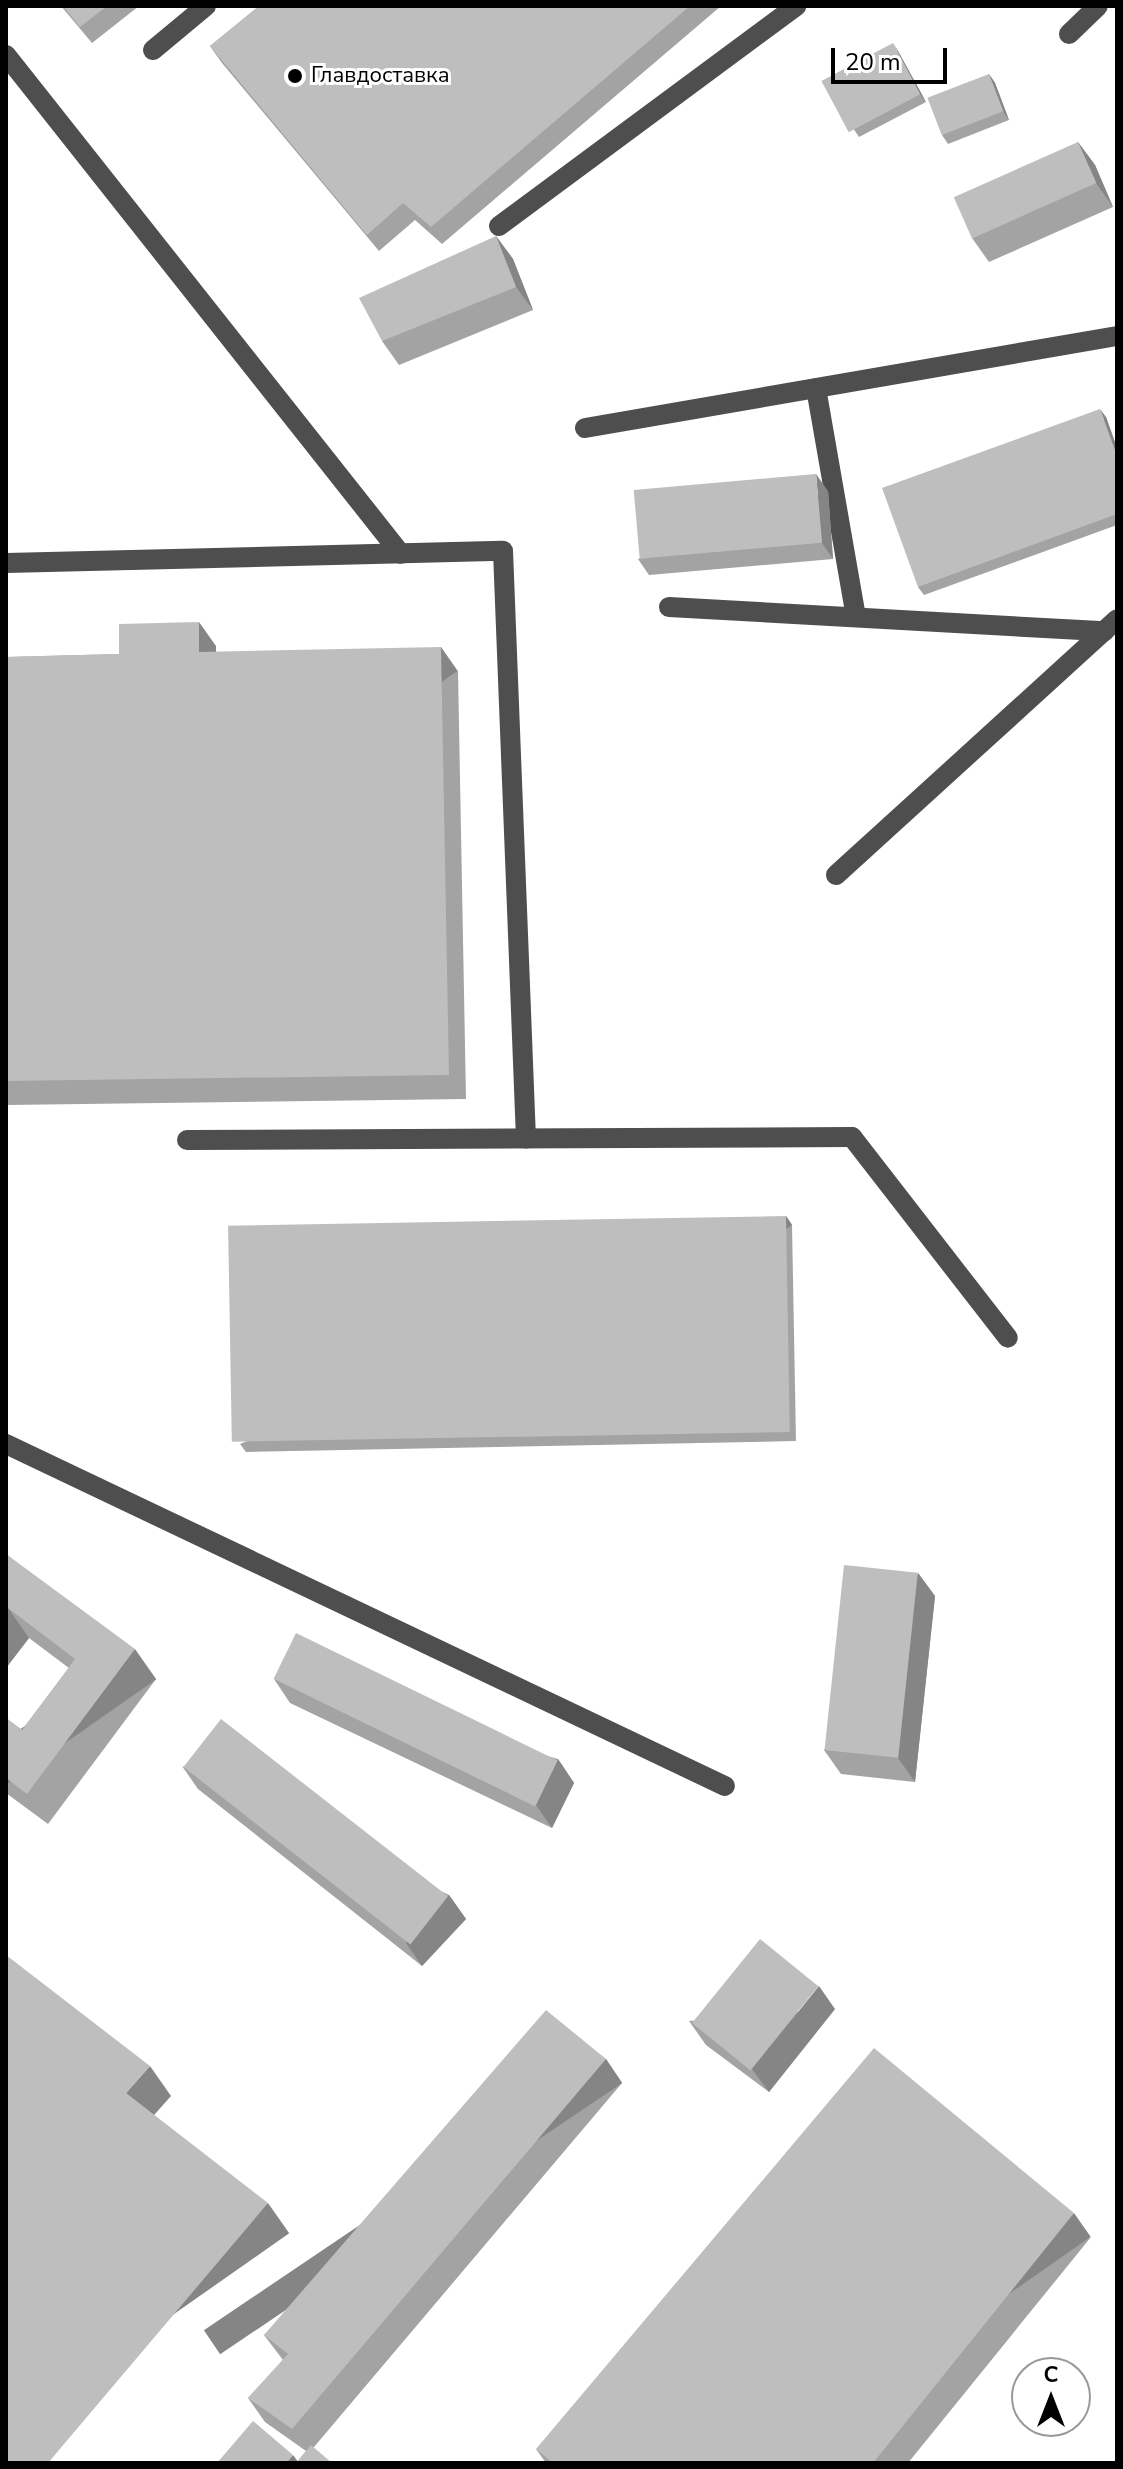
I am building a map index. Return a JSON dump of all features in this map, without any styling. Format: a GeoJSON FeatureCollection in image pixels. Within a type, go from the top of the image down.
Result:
{"type":"FeatureCollection","features":[{"type":"Feature","properties":{"kind":"lane"},"geometry":{"type":"LineString","coordinates":[[153,50],[206,6]]}},
{"type":"Feature","properties":{"kind":"lane"},"geometry":{"type":"LineString","coordinates":[[499,226],[796,6]]}},
{"type":"Feature","properties":{"kind":"lane"},"geometry":{"type":"LineString","coordinates":[[1069,34],[1098,6]]}},
{"type":"Feature","properties":{"kind":"lane"},"geometry":{"type":"LineString","coordinates":[[6,55],[401,554]]}},
{"type":"Feature","properties":{"kind":"lane"},"geometry":{"type":"LineString","coordinates":[[585,428],[1117,336]]}},
{"type":"Feature","properties":{"kind":"lane"},"geometry":{"type":"LineString","coordinates":[[816,388],[856,617]]}},
{"type":"Feature","properties":{"kind":"lane"},"geometry":{"type":"LineString","coordinates":[[6,563],[503,551],[526,1139]]}},
{"type":"Feature","properties":{"kind":"lane"},"geometry":{"type":"LineString","coordinates":[[669,607],[1111,625]]}},
{"type":"Feature","properties":{"kind":"lane"},"geometry":{"type":"LineString","coordinates":[[836,875],[1111,625]]}},
{"type":"Feature","properties":{"kind":"lane"},"geometry":{"type":"LineString","coordinates":[[187,1140],[852,1137],[1008,1338]]}},
{"type":"Feature","properties":{"kind":"lane"},"geometry":{"type":"LineString","coordinates":[[6,1444],[725,1786]]}},
{"type":"Feature","properties":{"kind":"building"},"geometry":{"type":"Polygon","coordinates":[[[63,6],[107,6],[80,27],[63,6]]]}},
{"type":"Feature","properties":{"kind":"building"},"geometry":{"type":"Polygon","coordinates":[[[259,6],[690,6],[431,227],[403,203],[367,235],[210,46],[259,6]]]}},
{"type":"Feature","properties":{"kind":"building"},"geometry":{"type":"Polygon","coordinates":[[[893,43],[920,94],[849,132],[821,81],[893,43]]]}},
{"type":"Feature","properties":{"kind":"building"},"geometry":{"type":"Polygon","coordinates":[[[989,74],[1003,111],[942,135],[927,98],[989,74]]]}},
{"type":"Feature","properties":{"kind":"building"},"geometry":{"type":"Polygon","coordinates":[[[1078,142],[1096,183],[972,238],[954,197],[1078,142]]]}},
{"type":"Feature","properties":{"kind":"building"},"geometry":{"type":"Polygon","coordinates":[[[496,236],[516,287],[382,341],[359,298],[496,236]]]}},
{"type":"Feature","properties":{"kind":"building"},"geometry":{"type":"Polygon","coordinates":[[[1100,409],[1117,456],[1117,514],[918,587],[882,488],[1100,409]]]}},
{"type":"Feature","properties":{"kind":"building"},"geometry":{"type":"Polygon","coordinates":[[[816,474],[822,543],[640,559],[634,490],[816,474]]]}},
{"type":"Feature","properties":{"kind":"building"},"geometry":{"type":"Polygon","coordinates":[[[199,622],[199,652],[441,647],[449,1075],[6,1081],[6,657],[119,654],[119,624],[199,622]]]}},
{"type":"Feature","properties":{"kind":"building"},"geometry":{"type":"Polygon","coordinates":[[[786,1216],[790,1432],[232,1442],[228,1226],[786,1216]]]}},
{"type":"Feature","properties":{"kind":"building"},"geometry":{"type":"Polygon","coordinates":[[[6,1554],[135,1649],[27,1794],[6,1778],[6,1718],[22,1730],[75,1659],[8,1608],[6,1610],[6,1554]]]}},
{"type":"Feature","properties":{"kind":"building"},"geometry":{"type":"Polygon","coordinates":[[[844,1565],[918,1573],[898,1758],[825,1750],[844,1565]]]}},
{"type":"Feature","properties":{"kind":"building"},"geometry":{"type":"Polygon","coordinates":[[[296,1633],[558,1761],[535,1806],[274,1679],[296,1633]]]}},
{"type":"Feature","properties":{"kind":"building"},"geometry":{"type":"Polygon","coordinates":[[[221,1719],[448,1896],[410,1944],[183,1767],[221,1719]]]}},
{"type":"Feature","properties":{"kind":"building"},"geometry":{"type":"Polygon","coordinates":[[[760,1939],[818,1986],[750,2070],[692,2023],[760,1939]]]}},
{"type":"Feature","properties":{"kind":"building"},"geometry":{"type":"Polygon","coordinates":[[[6,1955],[150,2066],[126,2093],[268,2203],[48,2463],[6,2463],[6,1955]]]}},
{"type":"Feature","properties":{"kind":"building"},"geometry":{"type":"Polygon","coordinates":[[[546,2010],[606,2059],[292,2429],[248,2398],[288,2354],[264,2335],[546,2010]]]}},
{"type":"Feature","properties":{"kind":"building"},"geometry":{"type":"Polygon","coordinates":[[[874,2048],[1074,2213],[873,2463],[553,2463],[536,2449],[874,2048]]]}},
{"type":"Feature","properties":{"kind":"building"},"geometry":{"type":"Polygon","coordinates":[[[253,2421],[293,2455],[286,2463],[217,2463],[253,2421]]]}},
{"type":"Feature","properties":{"kind":"building"},"geometry":{"type":"Polygon","coordinates":[[[311,2445],[332,2463],[296,2463],[311,2445]]]}},
{"type":"Feature","properties":{"kind":"place","name":"Главдоставка"},"geometry":{"type":"Point","coordinates":[295,76]}}]}
